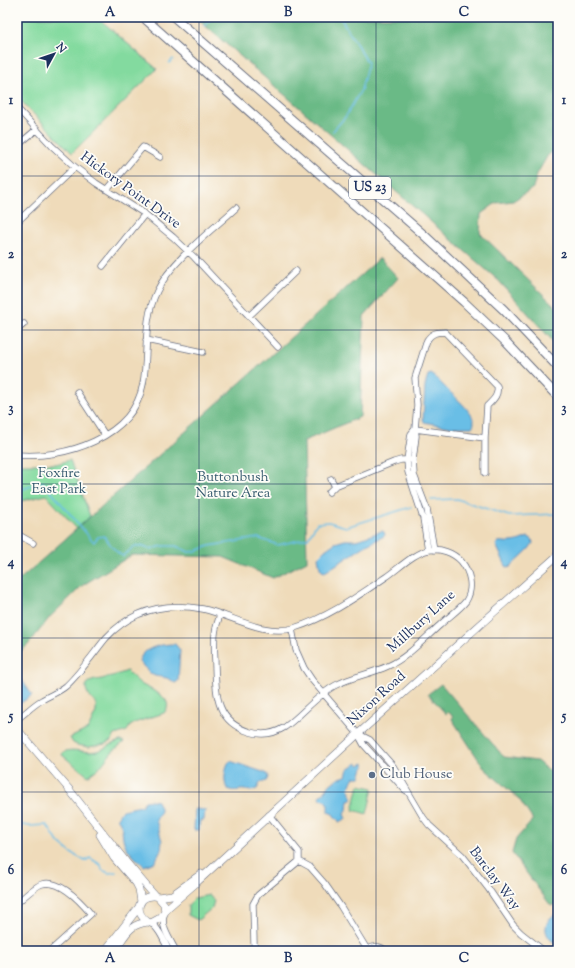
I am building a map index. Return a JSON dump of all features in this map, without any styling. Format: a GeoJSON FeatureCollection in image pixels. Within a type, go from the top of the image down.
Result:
{"type":"FeatureCollection","features":[{"type":"Feature","properties":{"kind":"highway","name":"US 23"},"geometry":{"type":"LineString","coordinates":[[143,17],[464,302],[558,397]]}},
{"type":"Feature","properties":{"kind":"highway","name":"US 23"},"geometry":{"type":"LineString","coordinates":[[174,17],[427,238],[504,310],[558,366]]}},
{"type":"Feature","properties":{"kind":"main road","name":"Nixon Road"},"geometry":{"type":"LineString","coordinates":[[164,912],[358,734],[558,555]]}},
{"type":"Feature","properties":{"kind":"main road"},"geometry":{"type":"LineString","coordinates":[[17,729],[164,904],[164,912],[157,920],[139,923],[131,928],[114,951]]}},
{"type":"Feature","properties":{"kind":"main road"},"geometry":{"type":"LineString","coordinates":[[83,808],[114,858],[136,883],[141,895],[141,916],[149,922]]}},
{"type":"Feature","properties":{"kind":"main road","name":"Nixon Road"},"geometry":{"type":"LineString","coordinates":[[157,897],[172,895],[216,864]]}},
{"type":"Feature","properties":{"kind":"main road"},"geometry":{"type":"LineString","coordinates":[[105,951],[140,904],[147,897],[157,897]]}},
{"type":"Feature","properties":{"kind":"street","name":"Hickory Point Drive"},"geometry":{"type":"LineString","coordinates":[[17,108],[75,167],[107,190],[145,214],[172,237],[278,347]]}},
{"type":"Feature","properties":{"kind":"street"},"geometry":{"type":"LineString","coordinates":[[17,146],[37,129]]}},
{"type":"Feature","properties":{"kind":"street"},"geometry":{"type":"LineString","coordinates":[[107,190],[143,147],[160,157]]}},
{"type":"Feature","properties":{"kind":"street"},"geometry":{"type":"LineString","coordinates":[[17,222],[75,167]]}},
{"type":"Feature","properties":{"kind":"street"},"geometry":{"type":"LineString","coordinates":[[17,455],[29,456],[56,454],[90,444],[105,435],[127,417],[133,410],[138,400],[144,376],[148,317],[157,292],[164,279],[188,252],[236,208]]}},
{"type":"Feature","properties":{"kind":"street"},"geometry":{"type":"LineString","coordinates":[[103,266],[145,214]]}},
{"type":"Feature","properties":{"kind":"street"},"geometry":{"type":"LineString","coordinates":[[249,316],[296,271]]}},
{"type":"Feature","properties":{"kind":"street"},"geometry":{"type":"LineString","coordinates":[[17,330],[24,324]]}},
{"type":"Feature","properties":{"kind":"street"},"geometry":{"type":"LineString","coordinates":[[17,719],[40,701],[64,688],[108,637],[121,625],[147,610],[180,607],[202,609],[257,627],[271,630],[292,629],[310,622],[338,607],[387,577],[413,558],[431,550],[426,518],[427,509],[410,460],[416,436],[415,429],[417,405],[415,378],[427,340],[430,335],[437,332],[445,332],[497,386],[498,391],[496,396],[487,406],[485,473]]}},
{"type":"Feature","properties":{"kind":"street"},"geometry":{"type":"LineString","coordinates":[[146,340],[203,352]]}},
{"type":"Feature","properties":{"kind":"street"},"geometry":{"type":"LineString","coordinates":[[77,392],[105,435]]}},
{"type":"Feature","properties":{"kind":"street"},"geometry":{"type":"LineString","coordinates":[[415,429],[485,438]]}},
{"type":"Feature","properties":{"kind":"street"},"geometry":{"type":"LineString","coordinates":[[329,492],[335,486],[394,462],[410,460]]}},
{"type":"Feature","properties":{"kind":"street"},"geometry":{"type":"LineString","coordinates":[[331,479],[335,486]]}},
{"type":"Feature","properties":{"kind":"street"},"geometry":{"type":"LineString","coordinates":[[17,534],[33,543]]}},
{"type":"Feature","properties":{"kind":"street","name":"Millbury Lane"},"geometry":{"type":"LineString","coordinates":[[220,614],[215,635],[216,690],[222,711],[229,721],[253,733],[266,734],[276,732],[295,720],[324,693],[334,686],[348,678],[389,666],[402,659],[455,612],[466,600],[471,583],[466,567],[454,555],[438,550],[431,550]]}},
{"type":"Feature","properties":{"kind":"street","name":"Barclay Way"},"geometry":{"type":"LineString","coordinates":[[292,629],[296,650],[304,668],[312,680],[358,734],[364,746],[414,799],[420,814],[429,825],[462,855],[513,925],[520,933],[544,951]]}},
{"type":"Feature","properties":{"kind":"street"},"geometry":{"type":"LineString","coordinates":[[268,816],[299,852],[299,861]]}},
{"type":"Feature","properties":{"kind":"street"},"geometry":{"type":"LineString","coordinates":[[299,861],[310,867],[324,884],[341,907],[367,950],[378,947],[383,948],[386,951]]}},
{"type":"Feature","properties":{"kind":"street"},"geometry":{"type":"LineString","coordinates":[[255,951],[253,904],[258,895],[299,861]]}},
{"type":"Feature","properties":{"kind":"street"},"geometry":{"type":"LineString","coordinates":[[17,903],[42,884],[51,884],[58,886],[72,894],[91,914],[50,951]]}},
{"type":"Feature","properties":{"kind":"street"},"geometry":{"type":"LineString","coordinates":[[164,912],[162,919],[176,951]]}},
{"type":"Feature","properties":{"kind":"street"},"geometry":{"type":"LineString","coordinates":[[149,922],[159,931],[169,951]]}},
{"type":"Feature","properties":{"kind":"green space"},"geometry":{"type":"Polygon","coordinates":[[[17,17],[97,17],[157,69],[72,153],[17,97],[17,17]]]}},
{"type":"Feature","properties":{"kind":"green space"},"geometry":{"type":"Polygon","coordinates":[[[195,17],[558,17],[558,148],[548,155],[537,174],[533,188],[513,201],[496,203],[481,214],[480,233],[558,309],[558,347],[499,281],[195,17]]]}},
{"type":"Feature","properties":{"kind":"green space","name":"Buttonbush Nature Area"},"geometry":{"type":"Polygon","coordinates":[[[380,258],[398,278],[364,316],[360,417],[304,441],[307,561],[273,578],[223,557],[132,555],[83,585],[50,617],[28,645],[17,654],[17,582],[380,258]]]}},
{"type":"Feature","properties":{"kind":"green space","name":"Foxfire East Park"},"geometry":{"type":"Polygon","coordinates":[[[70,460],[90,516],[77,529],[46,495],[17,502],[17,464],[56,464],[70,460]]]}},
{"type":"Feature","properties":{"kind":"green space"},"geometry":{"type":"Polygon","coordinates":[[[127,671],[141,684],[161,695],[165,699],[167,708],[164,713],[137,722],[130,726],[127,731],[115,735],[111,741],[105,744],[89,747],[73,743],[70,738],[88,729],[96,712],[96,704],[87,692],[86,685],[94,680],[103,679],[127,671]]]}},
{"type":"Feature","properties":{"kind":"green space"},"geometry":{"type":"Polygon","coordinates":[[[441,684],[504,757],[537,761],[558,779],[558,903],[551,906],[512,853],[516,839],[533,820],[519,799],[484,768],[452,719],[453,716],[448,712],[446,714],[428,694],[441,684]]]}},
{"type":"Feature","properties":{"kind":"green space"},"geometry":{"type":"Polygon","coordinates":[[[120,741],[124,742],[112,752],[100,767],[88,776],[62,755],[63,752],[71,750],[93,752],[120,741]]]}},
{"type":"Feature","properties":{"kind":"green space"},"geometry":{"type":"Polygon","coordinates":[[[359,785],[373,788],[367,814],[353,810],[359,785]]]}},
{"type":"Feature","properties":{"kind":"green space"},"geometry":{"type":"Polygon","coordinates":[[[209,895],[214,901],[212,908],[198,920],[188,915],[188,905],[195,898],[209,895]]]}},
{"type":"Feature","properties":{"kind":"water"},"geometry":{"type":"Polygon","coordinates":[[[431,374],[459,400],[469,412],[474,423],[472,427],[450,427],[424,422],[425,386],[428,375],[431,374]]]}},
{"type":"Feature","properties":{"kind":"water"},"geometry":{"type":"Polygon","coordinates":[[[382,531],[384,532],[384,536],[365,546],[325,572],[320,568],[318,557],[335,543],[345,540],[356,540],[382,531]]]}},
{"type":"Feature","properties":{"kind":"water"},"geometry":{"type":"Polygon","coordinates":[[[528,537],[532,539],[533,543],[529,549],[509,568],[506,566],[496,545],[498,542],[513,542],[528,537]]]}},
{"type":"Feature","properties":{"kind":"water"},"geometry":{"type":"Polygon","coordinates":[[[175,644],[180,650],[178,681],[175,683],[167,678],[151,674],[139,662],[144,653],[153,647],[175,644]]]}},
{"type":"Feature","properties":{"kind":"water"},"geometry":{"type":"Polygon","coordinates":[[[22,680],[32,695],[21,703],[17,699],[17,683],[22,680]]]}},
{"type":"Feature","properties":{"kind":"water"},"geometry":{"type":"Polygon","coordinates":[[[230,761],[266,773],[268,776],[267,780],[260,783],[257,789],[252,791],[233,791],[227,788],[225,778],[227,766],[230,761]]]}},
{"type":"Feature","properties":{"kind":"water"},"geometry":{"type":"Polygon","coordinates":[[[357,763],[360,765],[364,763],[365,766],[360,777],[354,777],[350,785],[349,791],[352,800],[348,801],[347,810],[344,814],[346,819],[339,822],[333,814],[328,812],[328,805],[325,800],[320,799],[319,796],[324,793],[327,787],[333,782],[346,776],[348,769],[357,763]]]}},
{"type":"Feature","properties":{"kind":"water"},"geometry":{"type":"Polygon","coordinates":[[[145,801],[157,801],[161,811],[156,820],[162,841],[161,850],[155,862],[144,866],[125,846],[121,824],[117,818],[122,810],[141,806],[145,801]]]}},
{"type":"Feature","properties":{"kind":"water"},"geometry":{"type":"Polygon","coordinates":[[[195,809],[205,810],[204,820],[200,820],[199,830],[194,830],[195,809]]]}},
{"type":"Feature","properties":{"kind":"water"},"geometry":{"type":"Polygon","coordinates":[[[558,913],[558,942],[555,943],[548,935],[546,927],[550,919],[558,913]]]}},
{"type":"Feature","properties":{"kind":"waterway"},"geometry":{"type":"LineString","coordinates":[[204,26],[213,17]]}},
{"type":"Feature","properties":{"kind":"waterway"},"geometry":{"type":"LineString","coordinates":[[333,131],[346,116],[361,90],[368,63],[340,17]]}},
{"type":"Feature","properties":{"kind":"waterway"},"geometry":{"type":"LineString","coordinates":[[169,63],[173,59]]}},
{"type":"Feature","properties":{"kind":"waterway"},"geometry":{"type":"LineString","coordinates":[[17,491],[43,482],[94,542],[98,537],[104,536],[115,550],[123,556],[135,546],[141,546],[149,549],[164,546],[176,546],[189,552],[209,546],[258,538],[278,545],[308,538],[317,523],[329,522],[346,527],[411,507]]}},
{"type":"Feature","properties":{"kind":"waterway"},"geometry":{"type":"LineString","coordinates":[[431,500],[457,499],[509,516],[558,514]]}},
{"type":"Feature","properties":{"kind":"waterway"},"geometry":{"type":"LineString","coordinates":[[17,824],[29,826],[47,825],[58,842],[71,853],[85,861],[90,858],[101,865],[102,870],[109,873],[116,872]]}},
{"type":"Feature","properties":{"kind":"place","name":"Club House"},"geometry":{"type":"Point","coordinates":[372,775]}}]}
